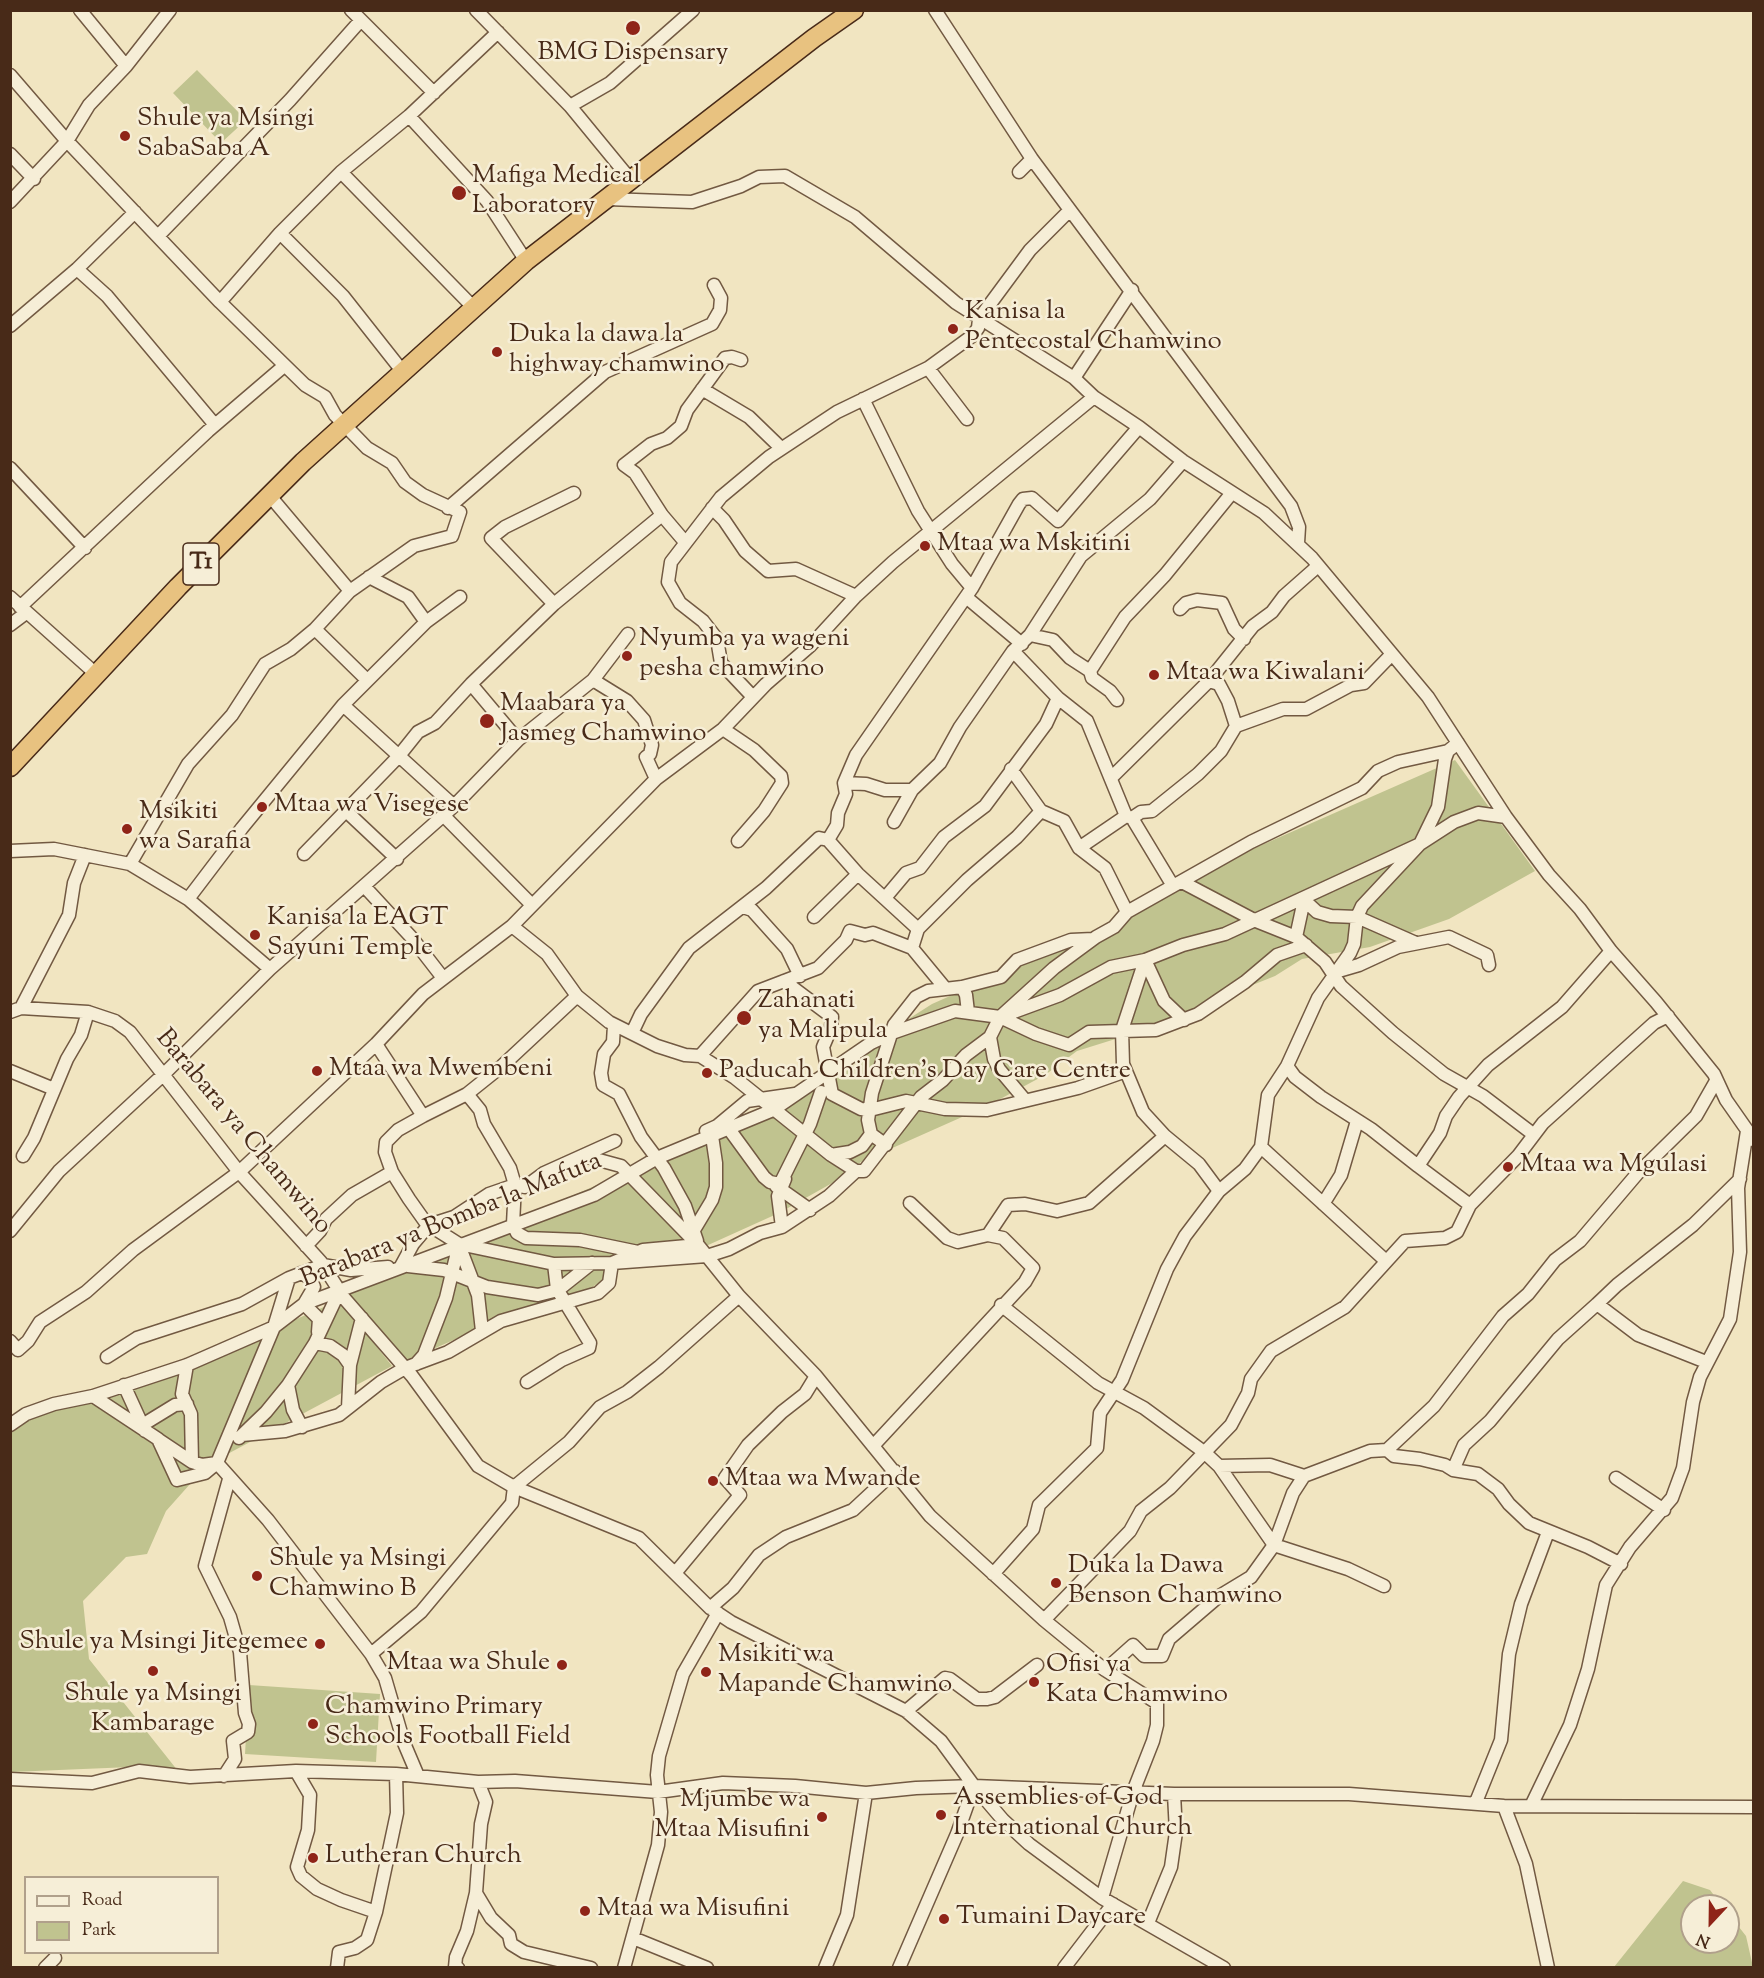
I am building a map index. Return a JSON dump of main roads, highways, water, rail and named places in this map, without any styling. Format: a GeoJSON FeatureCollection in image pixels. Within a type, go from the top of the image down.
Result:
{"type":"FeatureCollection","features":[{"type":"Feature","properties":{"kind":"highway","name":"T1"},"geometry":{"type":"LineString","coordinates":[[10,767],[178,587],[270,496],[526,261],[630,179],[854,10]]}},
{"type":"Feature","properties":{"kind":"place","name":"BMG Dispensary"},"geometry":{"type":"Point","coordinates":[633,28]}},
{"type":"Feature","properties":{"kind":"place","name":"Shule ya Msingi SabaSaba A"},"geometry":{"type":"Point","coordinates":[125,136]}},
{"type":"Feature","properties":{"kind":"place","name":"Mafiga Medical Laboratory"},"geometry":{"type":"Point","coordinates":[459,193]}},
{"type":"Feature","properties":{"kind":"place","name":"Kanisa la Pentecostal Chamwino"},"geometry":{"type":"Point","coordinates":[953,329]}},
{"type":"Feature","properties":{"kind":"place","name":"Duka la dawa la highway chamwino"},"geometry":{"type":"Point","coordinates":[497,352]}},
{"type":"Feature","properties":{"kind":"place","name":"Mtaa wa Mskitini"},"geometry":{"type":"Point","coordinates":[925,546]}},
{"type":"Feature","properties":{"kind":"place","name":"Nyumba ya wageni pesha chamwino"},"geometry":{"type":"Point","coordinates":[627,656]}},
{"type":"Feature","properties":{"kind":"place","name":"Mtaa wa Kiwalani"},"geometry":{"type":"Point","coordinates":[1154,675]}},
{"type":"Feature","properties":{"kind":"place","name":"Maabara ya Jasmeg Chamwino"},"geometry":{"type":"Point","coordinates":[487,721]}},
{"type":"Feature","properties":{"kind":"place","name":"Mtaa wa Visegese"},"geometry":{"type":"Point","coordinates":[262,807]}},
{"type":"Feature","properties":{"kind":"place","name":"Msikiti wa Sarafia"},"geometry":{"type":"Point","coordinates":[127,829]}},
{"type":"Feature","properties":{"kind":"place","name":"Kanisa la EAGT Sayuni Temple"},"geometry":{"type":"Point","coordinates":[255,935]}},
{"type":"Feature","properties":{"kind":"place","name":"Zahanati ya Malipula"},"geometry":{"type":"Point","coordinates":[744,1018]}},
{"type":"Feature","properties":{"kind":"place","name":"Mtaa wa Mwembeni"},"geometry":{"type":"Point","coordinates":[317,1071]}},
{"type":"Feature","properties":{"kind":"place","name":"Paducah Children's Day Care Centre"},"geometry":{"type":"Point","coordinates":[707,1073]}},
{"type":"Feature","properties":{"kind":"place","name":"Mtaa wa Mgulasi"},"geometry":{"type":"Point","coordinates":[1508,1167]}},
{"type":"Feature","properties":{"kind":"place","name":"Mtaa wa Mwande"},"geometry":{"type":"Point","coordinates":[713,1481]}},
{"type":"Feature","properties":{"kind":"place","name":"Shule ya Msingi Chamwino B"},"geometry":{"type":"Point","coordinates":[257,1576]}},
{"type":"Feature","properties":{"kind":"place","name":"Duka la Dawa Benson Chamwino"},"geometry":{"type":"Point","coordinates":[1056,1583]}},
{"type":"Feature","properties":{"kind":"place","name":"Shule ya Msingi Jitegemee"},"geometry":{"type":"Point","coordinates":[320,1644]}},
{"type":"Feature","properties":{"kind":"place","name":"Mtaa wa Shule"},"geometry":{"type":"Point","coordinates":[562,1665]}},
{"type":"Feature","properties":{"kind":"place","name":"Shule ya Msingi Kambarage"},"geometry":{"type":"Point","coordinates":[153,1671]}},
{"type":"Feature","properties":{"kind":"place","name":"Msikiti wa Mapande Chamwino"},"geometry":{"type":"Point","coordinates":[706,1672]}},
{"type":"Feature","properties":{"kind":"place","name":"Ofisi ya Kata Chamwino"},"geometry":{"type":"Point","coordinates":[1034,1682]}},
{"type":"Feature","properties":{"kind":"place","name":"Chamwino Primary Schools Football Field"},"geometry":{"type":"Point","coordinates":[313,1724]}},
{"type":"Feature","properties":{"kind":"place","name":"Assemblies of God International Church"},"geometry":{"type":"Point","coordinates":[941,1815]}},
{"type":"Feature","properties":{"kind":"place","name":"Mjumbe wa Mtaa Misufini"},"geometry":{"type":"Point","coordinates":[822,1817]}},
{"type":"Feature","properties":{"kind":"place","name":"Lutheran Church"},"geometry":{"type":"Point","coordinates":[313,1858]}},
{"type":"Feature","properties":{"kind":"place","name":"Mtaa wa Misufini"},"geometry":{"type":"Point","coordinates":[585,1911]}},
{"type":"Feature","properties":{"kind":"place","name":"Tumaini Daycare"},"geometry":{"type":"Point","coordinates":[944,1919]}}]}
